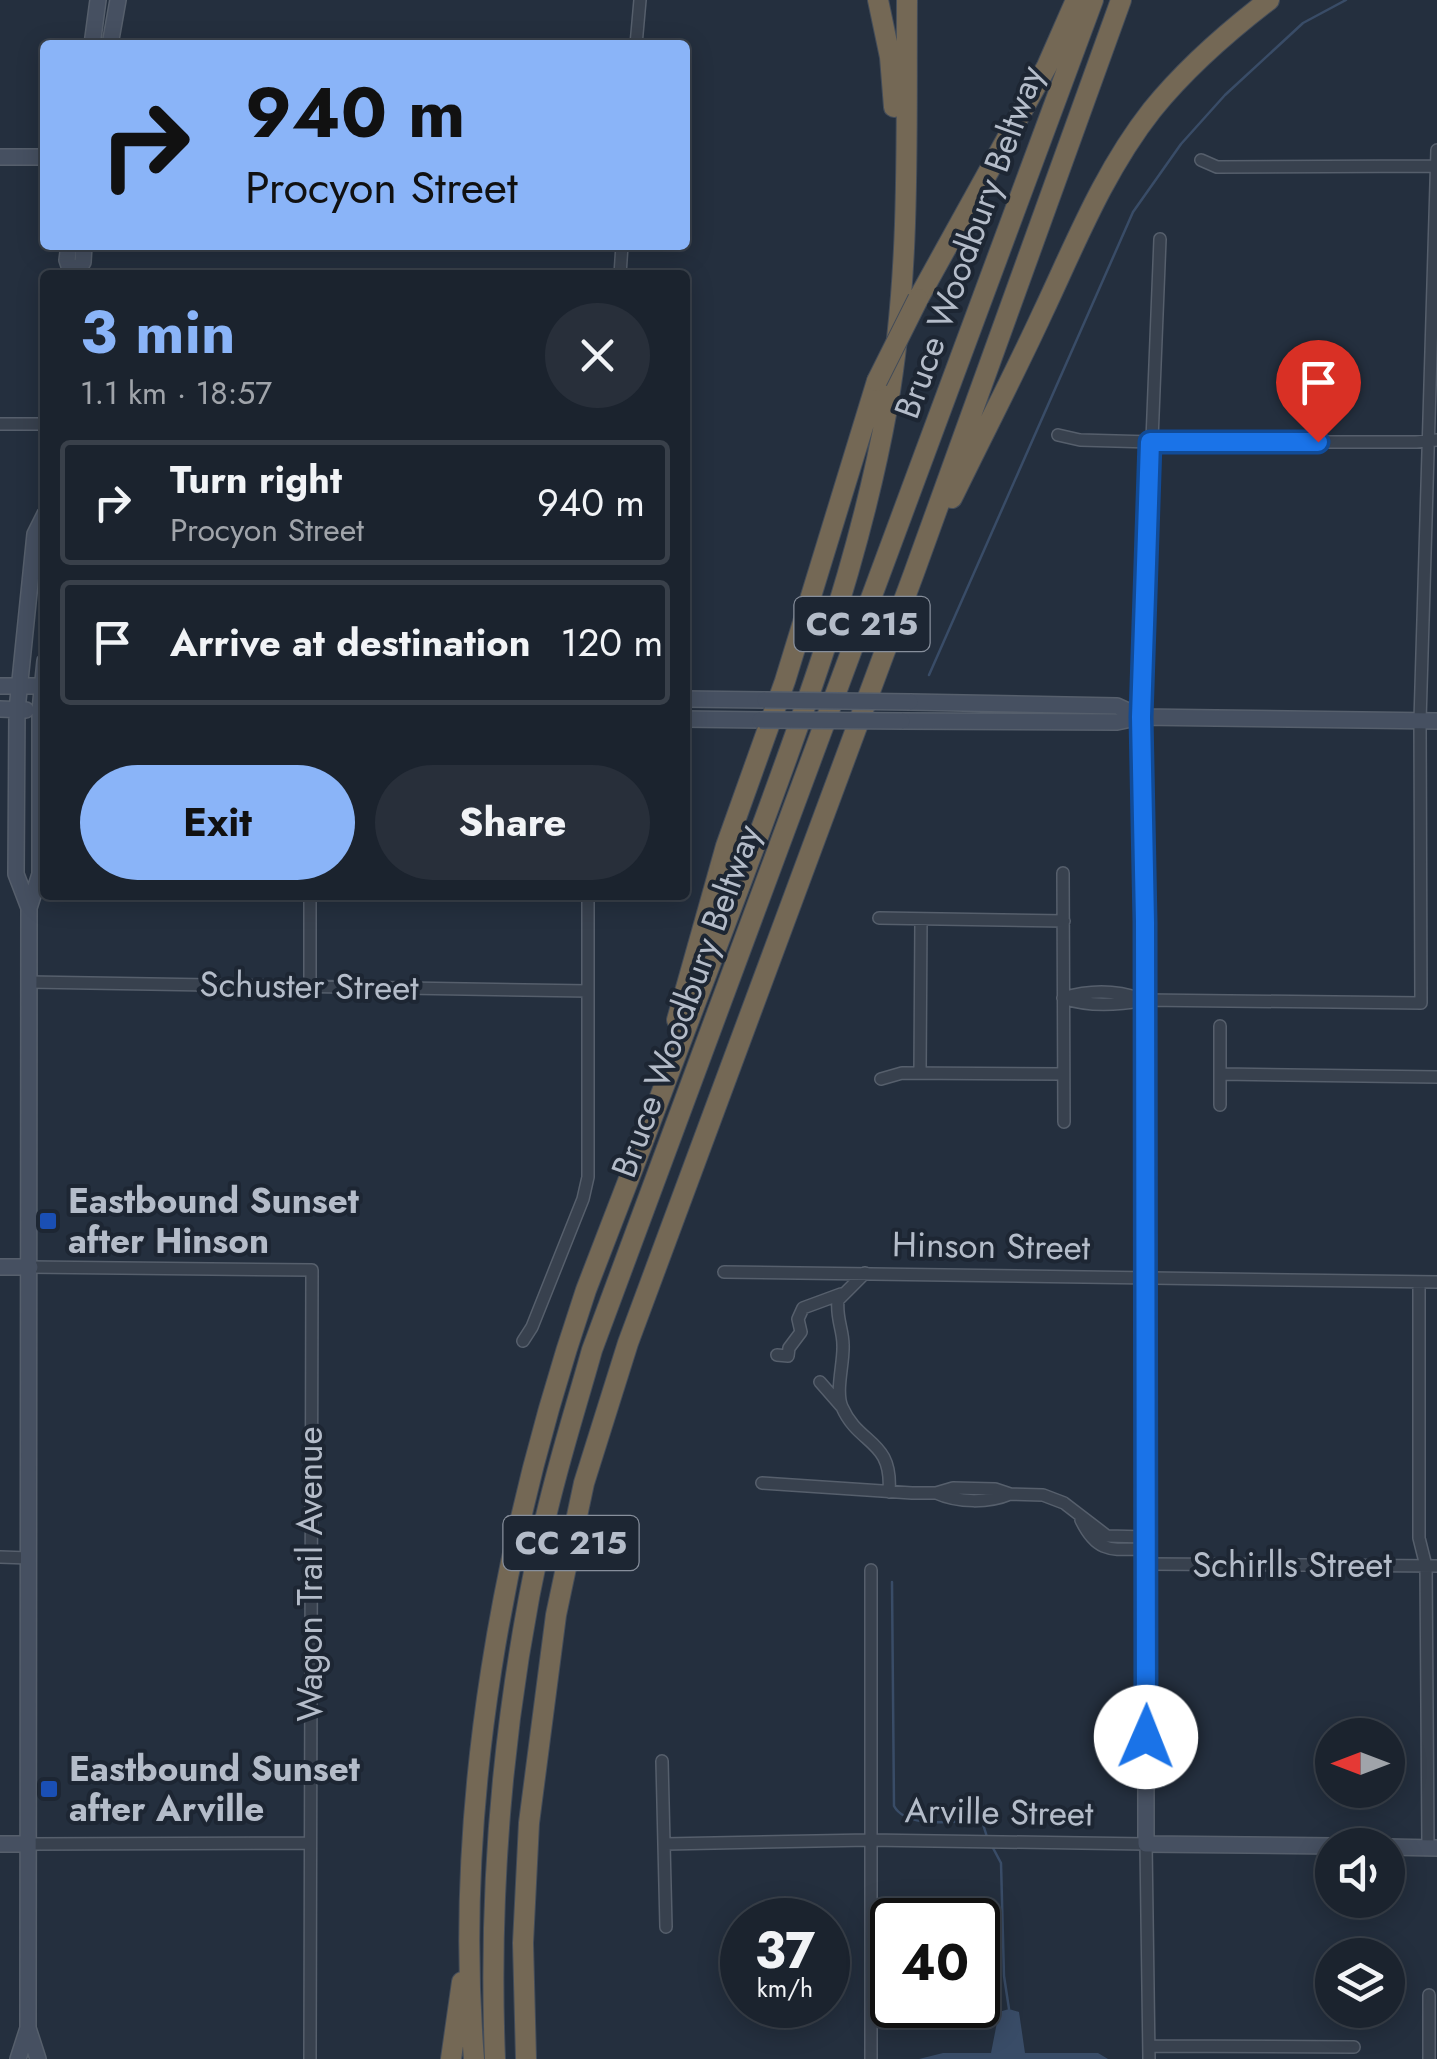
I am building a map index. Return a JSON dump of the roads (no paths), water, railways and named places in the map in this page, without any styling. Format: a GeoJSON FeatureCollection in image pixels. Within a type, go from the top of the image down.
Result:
{"type":"FeatureCollection","features":[{"type":"Feature","properties":{"kind":"highway"},"geometry":{"type":"LineString","coordinates":[[878,0],[890,57],[909,301]]}},
{"type":"Feature","properties":{"kind":"highway"},"geometry":{"type":"LineString","coordinates":[[907,0],[909,301]]}},
{"type":"Feature","properties":{"kind":"highway"},"geometry":{"type":"LineString","coordinates":[[647,1133],[726,846],[785,681],[877,381],[909,301],[1047,66],[1076,0]]}},
{"type":"Feature","properties":{"kind":"highway","name":"Bruce Woodbury Beltway"},"geometry":{"type":"LineString","coordinates":[[495,2059],[494,1903],[511,1709],[542,1531],[566,1439],[608,1304],[1093,0]]}},
{"type":"Feature","properties":{"kind":"highway","name":"Bruce Woodbury Beltway"},"geometry":{"type":"LineString","coordinates":[[526,2059],[523,1943],[529,1823],[556,1615],[584,1483],[628,1343],[1122,0]]}},
{"type":"Feature","properties":{"kind":"highway"},"geometry":{"type":"LineString","coordinates":[[914,573],[1090,209],[1120,155],[1152,110],[1193,64],[1269,0]]}},
{"type":"Feature","properties":{"kind":"highway","name":"CC 215"},"geometry":{"type":"LineString","coordinates":[[474,2059],[471,1926],[483,1736],[515,1549],[563,1358],[839,610],[866,513],[909,301]]}},
{"type":"Feature","properties":{"kind":"highway"},"geometry":{"type":"LineString","coordinates":[[451,2059],[471,1926]]}},
{"type":"Feature","properties":{"kind":"main road"},"geometry":{"type":"LineString","coordinates":[[93,40],[97,0]]}},
{"type":"Feature","properties":{"kind":"main road"},"geometry":{"type":"LineString","coordinates":[[108,40],[110,0]]}},
{"type":"Feature","properties":{"kind":"main road"},"geometry":{"type":"LineString","coordinates":[[109,40],[118,0]]}},
{"type":"Feature","properties":{"kind":"main road"},"geometry":{"type":"LineString","coordinates":[[0,157],[40,156]]}},
{"type":"Feature","properties":{"kind":"main road"},"geometry":{"type":"LineString","coordinates":[[29,908],[16,874],[8,709],[18,686],[35,534],[40,524]]}},
{"type":"Feature","properties":{"kind":"main road"},"geometry":{"type":"LineString","coordinates":[[0,686],[40,686]]}},
{"type":"Feature","properties":{"kind":"main road"},"geometry":{"type":"LineString","coordinates":[[690,699],[1117,706],[1141,717]]}},
{"type":"Feature","properties":{"kind":"main road"},"geometry":{"type":"LineString","coordinates":[[8,709],[40,710]]}},
{"type":"Feature","properties":{"kind":"main road"},"geometry":{"type":"LineString","coordinates":[[1141,717],[1146,1000],[1146,1844]]}},
{"type":"Feature","properties":{"kind":"main road"},"geometry":{"type":"LineString","coordinates":[[690,718],[1429,721]]}},
{"type":"Feature","properties":{"kind":"main road"},"geometry":{"type":"LineString","coordinates":[[38,2059],[28,2028],[29,908],[40,874]]}},
{"type":"Feature","properties":{"kind":"main road"},"geometry":{"type":"LineString","coordinates":[[0,1267],[30,1267]]}},
{"type":"Feature","properties":{"kind":"main road"},"geometry":{"type":"LineString","coordinates":[[0,1844],[28,1844]]}},
{"type":"Feature","properties":{"kind":"main road","name":"Arville Street"},"geometry":{"type":"LineString","coordinates":[[1146,1844],[1315,1846]]}},
{"type":"Feature","properties":{"kind":"main road"},"geometry":{"type":"LineString","coordinates":[[1405,1847],[1432,1848]]}},
{"type":"Feature","properties":{"kind":"main road"},"geometry":{"type":"LineString","coordinates":[[18,2059],[28,2028]]}},
{"type":"Feature","properties":{"kind":"street"},"geometry":{"type":"LineString","coordinates":[[636,40],[640,0]]}},
{"type":"Feature","properties":{"kind":"street"},"geometry":{"type":"LineString","coordinates":[[1063,998],[1081,1004],[1146,1000],[1421,1004],[1437,150]]}},
{"type":"Feature","properties":{"kind":"street"},"geometry":{"type":"LineString","coordinates":[[1201,160],[1217,167],[1437,166]]}},
{"type":"Feature","properties":{"kind":"street"},"geometry":{"type":"LineString","coordinates":[[1141,717],[1160,239]]}},
{"type":"Feature","properties":{"kind":"street"},"geometry":{"type":"LineString","coordinates":[[0,424],[40,424]]}},
{"type":"Feature","properties":{"kind":"street"},"geometry":{"type":"LineString","coordinates":[[1058,435],[1080,440],[1150,442],[1433,440]]}},
{"type":"Feature","properties":{"kind":"street"},"geometry":{"type":"LineString","coordinates":[[1063,873],[1064,1122]]}},
{"type":"Feature","properties":{"kind":"street"},"geometry":{"type":"LineString","coordinates":[[310,900],[310,986]]}},
{"type":"Feature","properties":{"kind":"street"},"geometry":{"type":"LineString","coordinates":[[523,1341],[583,1199],[588,1177],[588,900]]}},
{"type":"Feature","properties":{"kind":"street"},"geometry":{"type":"LineString","coordinates":[[879,918],[1064,921]]}},
{"type":"Feature","properties":{"kind":"street"},"geometry":{"type":"LineString","coordinates":[[920,1073],[921,919]]}},
{"type":"Feature","properties":{"kind":"street","name":"Schuster Street"},"geometry":{"type":"LineString","coordinates":[[29,982],[588,991]]}},
{"type":"Feature","properties":{"kind":"street"},"geometry":{"type":"LineString","coordinates":[[1220,1026],[1220,1105]]}},
{"type":"Feature","properties":{"kind":"street"},"geometry":{"type":"LineString","coordinates":[[880,1079],[893,1074],[920,1073],[1062,1074]]}},
{"type":"Feature","properties":{"kind":"street"},"geometry":{"type":"LineString","coordinates":[[1220,1074],[1437,1076]]}},
{"type":"Feature","properties":{"kind":"street","name":"Wagon Trail Avenue"},"geometry":{"type":"LineString","coordinates":[[30,1267],[312,1270],[310,2059]]}},
{"type":"Feature","properties":{"kind":"street","name":"Hinson Street"},"geometry":{"type":"LineString","coordinates":[[724,1272],[1437,1282]]}},
{"type":"Feature","properties":{"kind":"street"},"geometry":{"type":"LineString","coordinates":[[842,1406],[844,1345],[838,1330],[838,1307],[845,1292],[865,1273]]}},
{"type":"Feature","properties":{"kind":"street"},"geometry":{"type":"LineString","coordinates":[[1420,1282],[1419,1538],[1432,1566],[1432,1848]]}},
{"type":"Feature","properties":{"kind":"street"},"geometry":{"type":"LineString","coordinates":[[777,1356],[788,1356],[788,1348],[801,1332],[798,1320],[804,1308],[845,1292]]}},
{"type":"Feature","properties":{"kind":"street"},"geometry":{"type":"LineString","coordinates":[[820,1382],[883,1453],[890,1478],[889,1492]]}},
{"type":"Feature","properties":{"kind":"street","name":"Schirlls Street"},"geometry":{"type":"LineString","coordinates":[[762,1482],[936,1493],[966,1500],[994,1500],[1010,1494],[1054,1498],[1106,1536],[1147,1550],[1432,1566]]}},
{"type":"Feature","properties":{"kind":"street"},"geometry":{"type":"LineString","coordinates":[[0,1558],[28,1558]]}},
{"type":"Feature","properties":{"kind":"street"},"geometry":{"type":"LineString","coordinates":[[871,1570],[871,2059]]}},
{"type":"Feature","properties":{"kind":"street"},"geometry":{"type":"LineString","coordinates":[[662,1762],[666,1927]]}},
{"type":"Feature","properties":{"kind":"street","name":"Arville Street"},"geometry":{"type":"LineString","coordinates":[[665,1844],[868,1840],[1146,1844]]}},
{"type":"Feature","properties":{"kind":"street"},"geometry":{"type":"LineString","coordinates":[[28,1844],[310,1843]]}},
{"type":"Feature","properties":{"kind":"street"},"geometry":{"type":"LineString","coordinates":[[1146,1844],[1149,2052],[1354,2047]]}},
{"type":"Feature","properties":{"kind":"street"},"geometry":{"type":"LineString","coordinates":[[1429,1995],[1432,2056]]}},
{"type":"Feature","properties":{"kind":"water"},"geometry":{"type":"Polygon","coordinates":[[[1000,2012],[1019,2012],[1025,2053],[1098,2053],[1108,2059],[919,2059],[943,2053],[991,2053],[996,2028],[1000,2028],[1000,2012]]]}},
{"type":"Feature","properties":{"kind":"waterway"},"geometry":{"type":"LineString","coordinates":[[929,675],[1133,212],[1181,144],[1225,95],[1303,23],[1346,0]]}},
{"type":"Feature","properties":{"kind":"waterway"},"geometry":{"type":"LineString","coordinates":[[892,1582],[894,1806],[921,1821],[982,1821],[987,1837]]}},
{"type":"Feature","properties":{"kind":"waterway"},"geometry":{"type":"LineString","coordinates":[[993,1848],[1001,1863],[1004,1976],[1009,2009]]}},
{"type":"Feature","properties":{"kind":"place","name":"Eastbound Sunset after Hinson"},"geometry":{"type":"Point","coordinates":[48,1221]}},
{"type":"Feature","properties":{"kind":"place","name":"Eastbound Sunset after Arville"},"geometry":{"type":"Point","coordinates":[49,1789]}}]}
